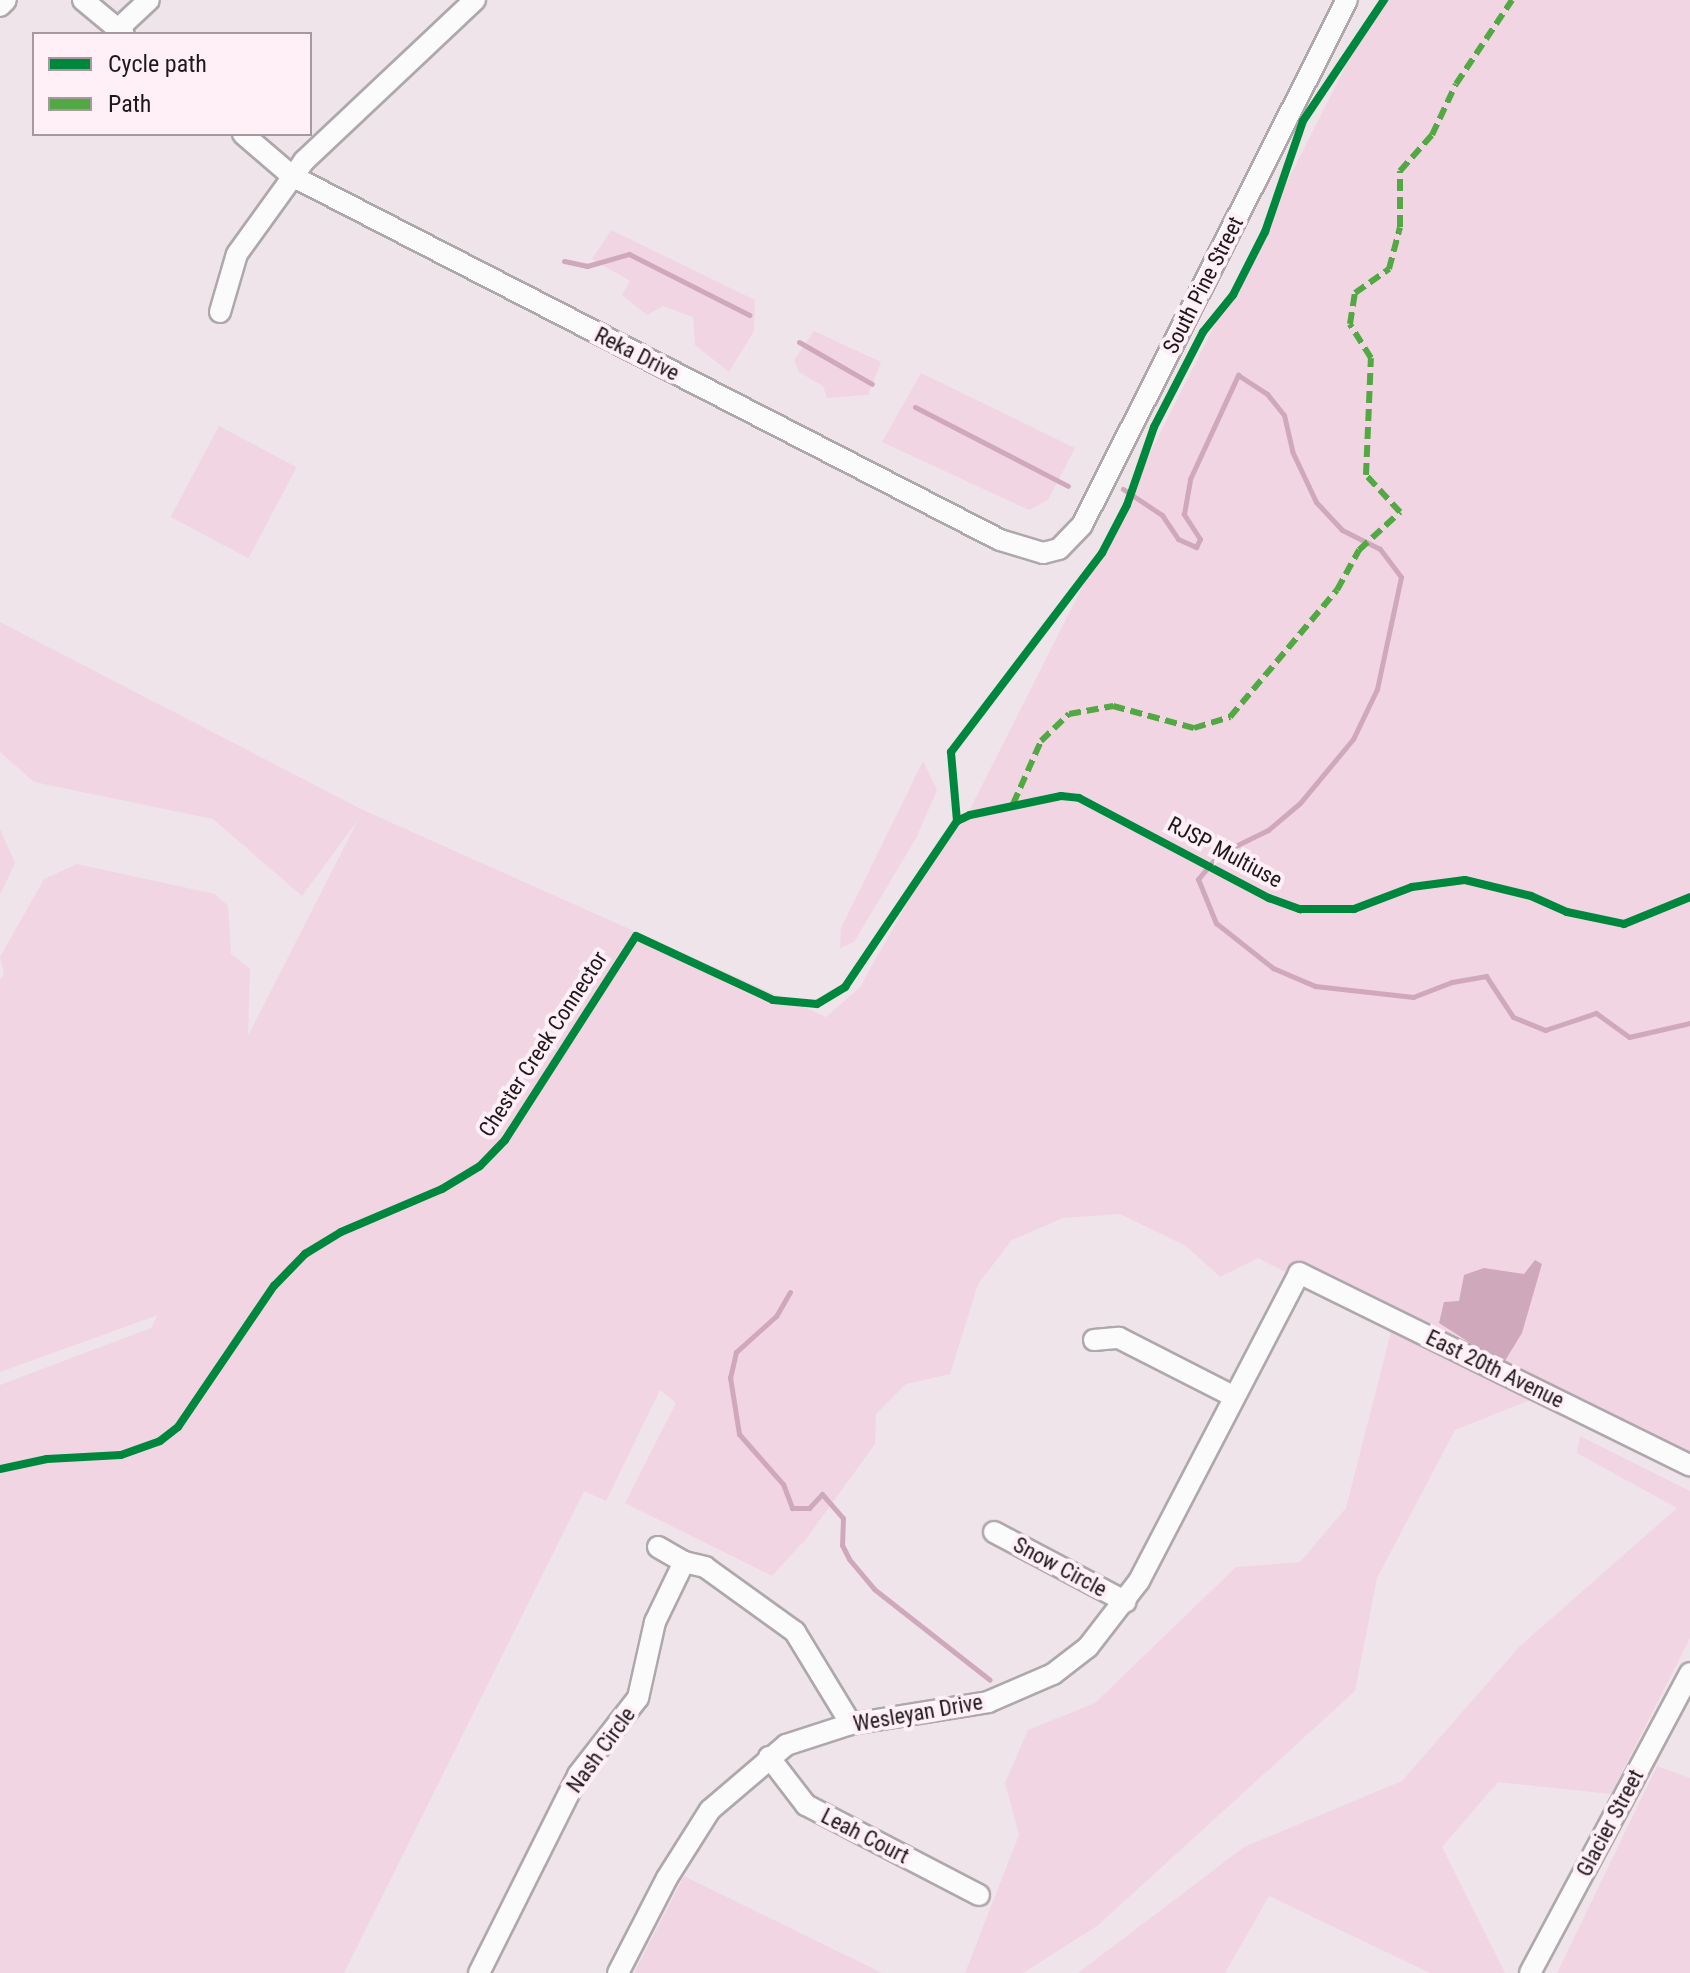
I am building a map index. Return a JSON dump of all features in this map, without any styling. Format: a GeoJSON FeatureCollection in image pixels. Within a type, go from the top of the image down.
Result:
{"type":"FeatureCollection","features":[{"type":"Feature","properties":{"kind":"street"},"geometry":{"type":"LineString","coordinates":[[0,6],[6,0]]}},
{"type":"Feature","properties":{"kind":"street"},"geometry":{"type":"LineString","coordinates":[[83,0],[121,32],[149,0]]}},
{"type":"Feature","properties":{"kind":"street"},"geometry":{"type":"LineString","coordinates":[[220,312],[237,254],[292,176],[475,0]]}},
{"type":"Feature","properties":{"kind":"street","name":"South Pine Street"},"geometry":{"type":"LineString","coordinates":[[1043,553],[1059,549],[1082,525],[1347,0]]}},
{"type":"Feature","properties":{"kind":"street","name":"Reka Drive"},"geometry":{"type":"LineString","coordinates":[[245,136],[292,176],[1000,540],[1043,553]]}},
{"type":"Feature","properties":{"kind":"street","name":"Wesleyan Drive"},"geometry":{"type":"LineString","coordinates":[[618,1973],[685,1846],[710,1810],[786,1745],[851,1724],[988,1702],[1053,1674],[1088,1647],[1126,1602],[1299,1273]]}},
{"type":"Feature","properties":{"kind":"street","name":"East 20th Avenue"},"geometry":{"type":"LineString","coordinates":[[1299,1273],[1690,1465]]}},
{"type":"Feature","properties":{"kind":"street"},"geometry":{"type":"LineString","coordinates":[[1094,1340],[1119,1338],[1233,1396]]}},
{"type":"Feature","properties":{"kind":"street","name":"Snow Circle"},"geometry":{"type":"LineString","coordinates":[[994,1532],[1126,1602]]}},
{"type":"Feature","properties":{"kind":"street"},"geometry":{"type":"LineString","coordinates":[[658,1547],[684,1562],[705,1567],[795,1632],[851,1724]]}},
{"type":"Feature","properties":{"kind":"street","name":"Nash Circle"},"geometry":{"type":"LineString","coordinates":[[479,1973],[578,1775],[638,1698],[655,1622],[684,1562]]}},
{"type":"Feature","properties":{"kind":"street","name":"Glacier Street"},"geometry":{"type":"LineString","coordinates":[[1530,1973],[1690,1673]]}},
{"type":"Feature","properties":{"kind":"street","name":"Leah Court"},"geometry":{"type":"LineString","coordinates":[[769,1757],[806,1805],[979,1895]]}},
{"type":"Feature","properties":{"kind":"shaded area"},"geometry":{"type":"Polygon","coordinates":[[[1379,0],[1690,0],[1690,1480],[1533,1399],[1455,1430],[1377,1578],[1355,1691],[1097,1926],[1023,1973],[965,1973],[1019,1835],[1005,1783],[1028,1730],[1095,1703],[1236,1567],[1300,1562],[1346,1508],[1392,1328],[1258,1258],[1220,1277],[1186,1246],[1120,1214],[1063,1218],[1012,1240],[978,1284],[950,1374],[906,1384],[876,1414],[875,1444],[806,1539],[772,1576],[625,1503],[676,1403],[660,1390],[606,1501],[584,1491],[344,1973],[0,1973],[0,1385],[151,1328],[158,1315],[0,1372],[0,980],[4,974],[0,957],[44,879],[77,864],[215,894],[228,906],[231,954],[250,969],[248,1036],[358,820],[302,896],[213,819],[34,782],[0,752],[0,622],[363,810],[826,1017],[860,987],[935,854],[957,821],[962,825],[1379,0]]]}},
{"type":"Feature","properties":{"kind":"shaded area"},"geometry":{"type":"Polygon","coordinates":[[[611,230],[755,300],[754,331],[729,372],[695,345],[693,317],[663,306],[647,315],[622,295],[630,281],[592,259],[611,230]]]}},
{"type":"Feature","properties":{"kind":"shaded area"},"geometry":{"type":"Polygon","coordinates":[[[814,331],[881,362],[868,395],[827,398],[823,386],[799,372],[794,360],[814,331]]]}},
{"type":"Feature","properties":{"kind":"shaded area"},"geometry":{"type":"Polygon","coordinates":[[[921,373],[1075,448],[1048,500],[1029,510],[882,442],[921,373]]]}},
{"type":"Feature","properties":{"kind":"shaded area"},"geometry":{"type":"Polygon","coordinates":[[[219,426],[297,467],[248,558],[171,517],[219,426]]]}},
{"type":"Feature","properties":{"kind":"shaded area"},"geometry":{"type":"Polygon","coordinates":[[[923,761],[937,790],[916,838],[854,942],[840,948],[841,928],[923,761]]]}},
{"type":"Feature","properties":{"kind":"shaded area"},"geometry":{"type":"Polygon","coordinates":[[[0,829],[15,863],[0,895],[0,829]]]}},
{"type":"Feature","properties":{"kind":"shaded area"},"geometry":{"type":"Polygon","coordinates":[[[1535,1260],[1542,1264],[1522,1333],[1503,1364],[1439,1323],[1444,1302],[1459,1301],[1464,1275],[1484,1268],[1524,1274],[1535,1260]]]}},
{"type":"Feature","properties":{"kind":"shaded area"},"geometry":{"type":"Polygon","coordinates":[[[1580,1436],[1690,1491],[1690,1638],[1611,1794],[1498,1782],[1442,1847],[1505,1973],[1430,1973],[1269,1896],[1225,1973],[1078,1973],[1244,1847],[1402,1781],[1520,1646],[1677,1508],[1577,1453],[1580,1436]]]}},
{"type":"Feature","properties":{"kind":"shaded area"},"geometry":{"type":"Polygon","coordinates":[[[1657,1766],[1690,1778],[1690,1973],[1557,1973],[1657,1766]]]}},
{"type":"Feature","properties":{"kind":"shaded area"},"geometry":{"type":"Polygon","coordinates":[[[684,1876],[882,1973],[634,1973],[684,1876]]]}},
{"type":"Feature","properties":{"kind":"waterway"},"geometry":{"type":"LineString","coordinates":[[564,261],[587,266],[629,254],[749,315]]}},
{"type":"Feature","properties":{"kind":"waterway"},"geometry":{"type":"LineString","coordinates":[[799,342],[872,384]]}},
{"type":"Feature","properties":{"kind":"waterway"},"geometry":{"type":"LineString","coordinates":[[1123,489],[1162,515],[1178,539],[1196,547],[1200,539],[1184,514],[1190,479],[1238,375],[1267,394],[1284,415],[1292,451],[1316,502],[1342,530],[1380,549],[1401,577],[1377,689],[1353,739],[1300,803],[1268,830],[1219,854],[1198,879],[1216,923],[1273,968],[1315,986],[1413,997],[1452,982],[1486,976],[1513,1017],[1545,1030],[1596,1013],[1629,1037],[1690,1023]]}},
{"type":"Feature","properties":{"kind":"waterway"},"geometry":{"type":"LineString","coordinates":[[915,407],[1068,486]]}},
{"type":"Feature","properties":{"kind":"waterway"},"geometry":{"type":"LineString","coordinates":[[790,1292],[776,1316],[736,1352],[730,1377],[739,1434],[783,1484],[792,1508],[809,1508],[822,1494],[843,1518],[842,1545],[849,1559],[874,1589],[990,1680]]}},
{"type":"Feature","properties":{"kind":"marked path"},"geometry":{"type":"LineString","coordinates":[[1013,804],[1041,741],[1069,714],[1113,706],[1194,728],[1230,717],[1337,590],[1359,550],[1400,512],[1366,475],[1371,358],[1350,324],[1355,293],[1389,269],[1400,227],[1400,171],[1432,135],[1456,84],[1512,0]]}},
{"type":"Feature","properties":{"kind":"cycle path"},"geometry":{"type":"LineString","coordinates":[[957,821],[951,752],[1102,553],[1127,505],[1154,427],[1203,332],[1233,295],[1265,232],[1303,121],[1384,0]]}},
{"type":"Feature","properties":{"kind":"cycle path","name":"RJSP Multiuse"},"geometry":{"type":"LineString","coordinates":[[0,1469],[47,1459],[121,1455],[160,1441],[178,1427],[274,1286],[305,1254],[341,1232],[442,1189],[480,1166],[505,1140],[636,936],[773,1000],[817,1004],[845,987],[957,821],[970,815],[1061,796],[1079,798],[1269,898],[1300,909],[1354,909],[1412,887],[1465,880],[1531,896],[1567,912],[1624,924],[1690,897]]}}]}
